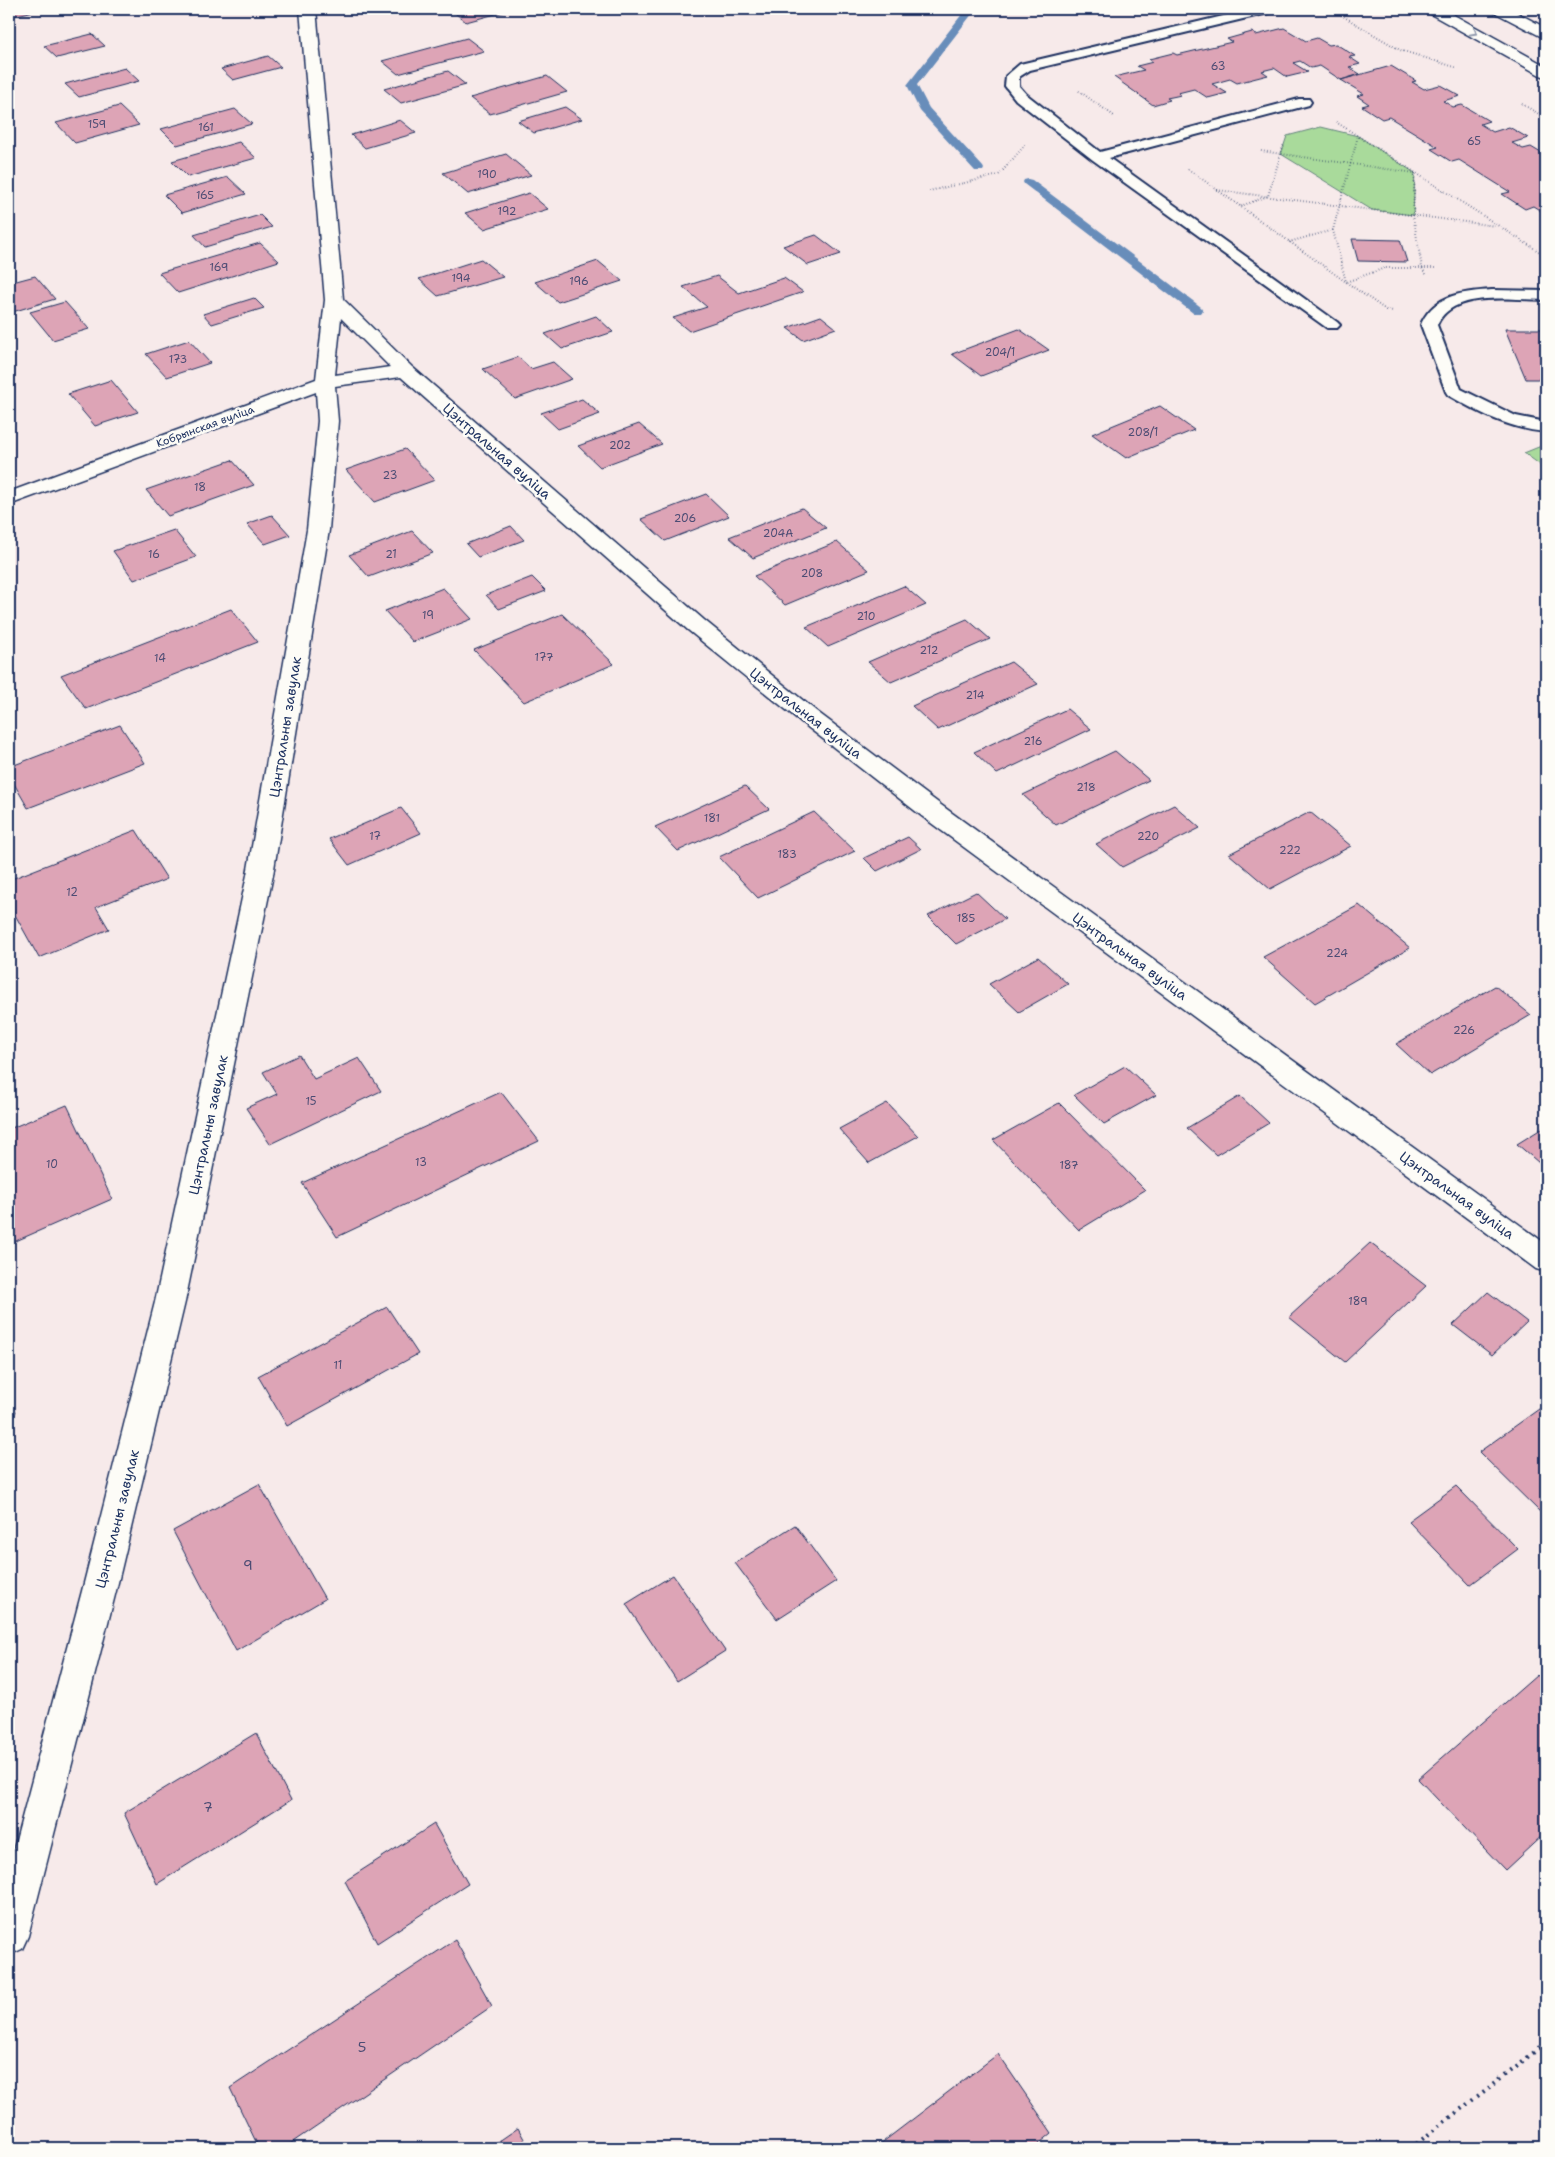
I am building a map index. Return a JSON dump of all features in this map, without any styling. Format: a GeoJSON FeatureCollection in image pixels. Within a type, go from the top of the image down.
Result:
{"type":"FeatureCollection","features":[{"type":"Feature","properties":{"kind":"street"},"geometry":{"type":"LineString","coordinates":[[308,9],[334,300]]}},
{"type":"Feature","properties":{"kind":"street"},"geometry":{"type":"LineString","coordinates":[[1432,9],[1545,70]]}},
{"type":"Feature","properties":{"kind":"street"},"geometry":{"type":"LineString","coordinates":[[1499,9],[1546,34]]}},
{"type":"Feature","properties":{"kind":"street","name":"Цэнтральная вуліца"},"geometry":{"type":"LineString","coordinates":[[334,300],[405,371],[696,625],[808,716],[932,811],[1546,1260]]}},
{"type":"Feature","properties":{"kind":"street","name":"Цэнтральны завулак"},"geometry":{"type":"LineString","coordinates":[[9,1936],[99,1591],[170,1302],[260,875],[318,530],[328,421],[325,382],[334,300]]}},
{"type":"Feature","properties":{"kind":"street","name":"Кобрынская вуліца"},"geometry":{"type":"LineString","coordinates":[[9,499],[325,382],[405,371]]}},
{"type":"Feature","properties":{"kind":"lane"},"geometry":{"type":"LineString","coordinates":[[1268,9],[1025,67],[1012,76],[1012,86],[1021,97],[1098,157],[1332,325]]}},
{"type":"Feature","properties":{"kind":"lane"},"geometry":{"type":"LineString","coordinates":[[1098,157],[1304,102]]}},
{"type":"Feature","properties":{"kind":"lane"},"geometry":{"type":"LineString","coordinates":[[1546,296],[1472,296],[1438,310],[1429,325],[1454,392],[1492,413],[1529,427],[1546,427]]}},
{"type":"Feature","properties":{"kind":"path"},"geometry":{"type":"LineString","coordinates":[[1330,9],[1400,50],[1466,70]]}},
{"type":"Feature","properties":{"kind":"path"},"geometry":{"type":"LineString","coordinates":[[1078,90],[1386,310],[1438,310],[1422,268],[1413,215],[1415,173]]}},
{"type":"Feature","properties":{"kind":"path"},"geometry":{"type":"LineString","coordinates":[[1304,102],[1546,256]]}},
{"type":"Feature","properties":{"kind":"path"},"geometry":{"type":"LineString","coordinates":[[1522,104],[1546,118]]}},
{"type":"Feature","properties":{"kind":"path"},"geometry":{"type":"LineString","coordinates":[[1268,196],[1287,136]]}},
{"type":"Feature","properties":{"kind":"path"},"geometry":{"type":"LineString","coordinates":[[1346,282],[1333,230],[1358,136]]}},
{"type":"Feature","properties":{"kind":"path"},"geometry":{"type":"LineString","coordinates":[[929,191],[999,175],[1025,145]]}},
{"type":"Feature","properties":{"kind":"path"},"geometry":{"type":"LineString","coordinates":[[1254,150],[1415,173]]}},
{"type":"Feature","properties":{"kind":"path"},"geometry":{"type":"LineString","coordinates":[[1216,190],[1499,226]]}},
{"type":"Feature","properties":{"kind":"path"},"geometry":{"type":"LineString","coordinates":[[1240,206],[1268,196]]}},
{"type":"Feature","properties":{"kind":"path"},"geometry":{"type":"LineString","coordinates":[[1290,242],[1333,230]]}},
{"type":"Feature","properties":{"kind":"path"},"geometry":{"type":"LineString","coordinates":[[1346,282],[1385,268],[1441,268]]}},
{"type":"Feature","properties":{"kind":"path"},"geometry":{"type":"LineString","coordinates":[[1411,2148],[1546,2043]]}},
{"type":"Feature","properties":{"kind":"green space"},"geometry":{"type":"Polygon","coordinates":[[[1321,127],[1358,136],[1415,173],[1413,215],[1372,210],[1281,154],[1287,136],[1321,127]]]}},
{"type":"Feature","properties":{"kind":"green space"},"geometry":{"type":"Polygon","coordinates":[[[1546,444],[1546,469],[1524,453],[1546,444]]]}},
{"type":"Feature","properties":{"kind":"building"},"geometry":{"type":"Polygon","coordinates":[[[9,9],[42,9],[9,17],[9,9]]]}},
{"type":"Feature","properties":{"kind":"building"},"geometry":{"type":"Polygon","coordinates":[[[381,9],[411,9],[388,15],[381,9]]]}},
{"type":"Feature","properties":{"kind":"building"},"geometry":{"type":"Polygon","coordinates":[[[450,9],[514,9],[466,22],[450,9]]]}},
{"type":"Feature","properties":{"kind":"building"},"geometry":{"type":"Polygon","coordinates":[[[1284,28],[1306,41],[1317,38],[1329,45],[1336,44],[1355,56],[1349,57],[1360,64],[1349,67],[1360,74],[1341,80],[1320,66],[1311,68],[1300,61],[1293,63],[1308,72],[1287,77],[1274,68],[1262,71],[1268,75],[1237,83],[1230,79],[1212,84],[1227,93],[1208,98],[1194,89],[1178,93],[1181,95],[1167,98],[1170,100],[1153,105],[1114,77],[1144,70],[1137,66],[1153,62],[1149,59],[1173,53],[1177,55],[1232,42],[1227,39],[1252,32],[1256,35],[1284,28]]]}},
{"type":"Feature","properties":{"kind":"building"},"geometry":{"type":"Polygon","coordinates":[[[92,34],[105,46],[57,58],[44,46],[92,34]]]}},
{"type":"Feature","properties":{"kind":"building"},"geometry":{"type":"Polygon","coordinates":[[[467,38],[484,51],[398,74],[382,61],[467,38]]]}},
{"type":"Feature","properties":{"kind":"building"},"geometry":{"type":"Polygon","coordinates":[[[268,56],[281,67],[233,80],[221,69],[268,56]]]}},
{"type":"Feature","properties":{"kind":"building"},"geometry":{"type":"Polygon","coordinates":[[[1391,66],[1416,81],[1412,82],[1424,89],[1440,85],[1460,96],[1443,101],[1453,107],[1462,105],[1489,121],[1480,124],[1493,132],[1509,127],[1528,138],[1512,143],[1523,149],[1531,147],[1546,156],[1546,214],[1533,206],[1525,209],[1502,194],[1510,192],[1459,160],[1452,162],[1431,149],[1438,147],[1389,117],[1382,119],[1362,106],[1369,104],[1357,96],[1364,94],[1341,80],[1391,66]]]}},
{"type":"Feature","properties":{"kind":"building"},"geometry":{"type":"Polygon","coordinates":[[[125,68],[139,81],[79,97],[65,84],[125,68]]]}},
{"type":"Feature","properties":{"kind":"building"},"geometry":{"type":"Polygon","coordinates":[[[448,71],[466,85],[401,103],[384,89],[448,71]]]}},
{"type":"Feature","properties":{"kind":"building"},"geometry":{"type":"Polygon","coordinates":[[[547,76],[567,92],[490,114],[470,98],[547,76]]]}},
{"type":"Feature","properties":{"kind":"building"},"geometry":{"type":"Polygon","coordinates":[[[119,106],[139,125],[75,143],[56,123],[119,106]]]}},
{"type":"Feature","properties":{"kind":"building"},"geometry":{"type":"Polygon","coordinates":[[[565,107],[582,119],[534,133],[518,121],[565,107]]]}},
{"type":"Feature","properties":{"kind":"building"},"geometry":{"type":"Polygon","coordinates":[[[235,109],[252,124],[177,145],[161,129],[235,109]]]}},
{"type":"Feature","properties":{"kind":"building"},"geometry":{"type":"Polygon","coordinates":[[[400,120],[416,133],[365,148],[351,135],[400,120]]]}},
{"type":"Feature","properties":{"kind":"building"},"geometry":{"type":"Polygon","coordinates":[[[239,142],[256,158],[188,177],[172,161],[239,142]]]}},
{"type":"Feature","properties":{"kind":"building"},"geometry":{"type":"Polygon","coordinates":[[[506,154],[531,175],[468,194],[443,173],[506,154]]]}},
{"type":"Feature","properties":{"kind":"building"},"geometry":{"type":"Polygon","coordinates":[[[228,177],[246,194],[182,213],[164,195],[228,177]]]}},
{"type":"Feature","properties":{"kind":"building"},"geometry":{"type":"Polygon","coordinates":[[[529,193],[548,209],[484,229],[465,213],[529,193]]]}},
{"type":"Feature","properties":{"kind":"building"},"geometry":{"type":"Polygon","coordinates":[[[260,215],[272,227],[205,247],[194,235],[260,215]]]}},
{"type":"Feature","properties":{"kind":"building"},"geometry":{"type":"Polygon","coordinates":[[[816,235],[841,254],[808,265],[783,246],[816,235]]]}},
{"type":"Feature","properties":{"kind":"building"},"geometry":{"type":"Polygon","coordinates":[[[1352,239],[1400,240],[1407,262],[1358,261],[1352,239]]]}},
{"type":"Feature","properties":{"kind":"building"},"geometry":{"type":"Polygon","coordinates":[[[260,243],[279,261],[178,293],[159,273],[260,243]]]}},
{"type":"Feature","properties":{"kind":"building"},"geometry":{"type":"Polygon","coordinates":[[[481,259],[503,277],[438,296],[419,279],[481,259]]]}},
{"type":"Feature","properties":{"kind":"building"},"geometry":{"type":"Polygon","coordinates":[[[598,261],[622,281],[558,302],[535,282],[598,261]]]}},
{"type":"Feature","properties":{"kind":"building"},"geometry":{"type":"Polygon","coordinates":[[[35,276],[55,299],[9,313],[9,283],[35,276]]]}},
{"type":"Feature","properties":{"kind":"building"},"geometry":{"type":"Polygon","coordinates":[[[717,276],[739,293],[784,278],[803,292],[689,331],[673,318],[707,307],[683,287],[717,276]]]}},
{"type":"Feature","properties":{"kind":"building"},"geometry":{"type":"Polygon","coordinates":[[[254,298],[264,308],[212,324],[203,314],[254,298]]]}},
{"type":"Feature","properties":{"kind":"building"},"geometry":{"type":"Polygon","coordinates":[[[65,302],[89,329],[53,340],[30,312],[65,302]]]}},
{"type":"Feature","properties":{"kind":"building"},"geometry":{"type":"Polygon","coordinates":[[[596,316],[613,332],[562,349],[545,334],[596,316]]]}},
{"type":"Feature","properties":{"kind":"building"},"geometry":{"type":"Polygon","coordinates":[[[821,316],[836,328],[803,340],[787,328],[821,316]]]}},
{"type":"Feature","properties":{"kind":"building"},"geometry":{"type":"Polygon","coordinates":[[[1543,325],[1546,325],[1546,379],[1526,379],[1505,329],[1545,329],[1543,325]]]}},
{"type":"Feature","properties":{"kind":"building"},"geometry":{"type":"Polygon","coordinates":[[[1019,329],[1049,350],[981,376],[952,354],[1019,329]]]}},
{"type":"Feature","properties":{"kind":"building"},"geometry":{"type":"Polygon","coordinates":[[[189,340],[210,363],[167,377],[146,354],[189,340]]]}},
{"type":"Feature","properties":{"kind":"building"},"geometry":{"type":"Polygon","coordinates":[[[518,357],[531,369],[553,362],[572,379],[515,399],[483,369],[518,357]]]}},
{"type":"Feature","properties":{"kind":"building"},"geometry":{"type":"Polygon","coordinates":[[[111,380],[138,412],[95,426],[68,394],[111,380]]]}},
{"type":"Feature","properties":{"kind":"building"},"geometry":{"type":"Polygon","coordinates":[[[582,399],[600,414],[558,429],[541,413],[582,399]]]}},
{"type":"Feature","properties":{"kind":"building"},"geometry":{"type":"Polygon","coordinates":[[[1160,406],[1194,430],[1126,458],[1092,434],[1160,406]]]}},
{"type":"Feature","properties":{"kind":"building"},"geometry":{"type":"Polygon","coordinates":[[[639,424],[662,444],[600,467],[578,446],[639,424]]]}},
{"type":"Feature","properties":{"kind":"building"},"geometry":{"type":"Polygon","coordinates":[[[405,449],[435,480],[375,502],[346,470],[405,449]]]}},
{"type":"Feature","properties":{"kind":"building"},"geometry":{"type":"Polygon","coordinates":[[[232,460],[254,485],[168,516],[146,490],[232,460]]]}},
{"type":"Feature","properties":{"kind":"building"},"geometry":{"type":"Polygon","coordinates":[[[706,494],[729,516],[665,541],[641,519],[706,494]]]}},
{"type":"Feature","properties":{"kind":"building"},"geometry":{"type":"Polygon","coordinates":[[[802,508],[826,528],[753,558],[729,537],[802,508]]]}},
{"type":"Feature","properties":{"kind":"building"},"geometry":{"type":"Polygon","coordinates":[[[272,515],[290,535],[265,544],[247,524],[272,515]]]}},
{"type":"Feature","properties":{"kind":"building"},"geometry":{"type":"Polygon","coordinates":[[[511,526],[524,540],[478,557],[466,544],[511,526]]]}},
{"type":"Feature","properties":{"kind":"building"},"geometry":{"type":"Polygon","coordinates":[[[174,530],[196,557],[134,580],[113,551],[174,530]]]}},
{"type":"Feature","properties":{"kind":"building"},"geometry":{"type":"Polygon","coordinates":[[[412,531],[433,553],[369,577],[349,555],[412,531]]]}},
{"type":"Feature","properties":{"kind":"building"},"geometry":{"type":"Polygon","coordinates":[[[837,542],[869,570],[785,605],[754,576],[837,542]]]}},
{"type":"Feature","properties":{"kind":"building"},"geometry":{"type":"Polygon","coordinates":[[[532,577],[546,591],[499,609],[486,595],[532,577]]]}},
{"type":"Feature","properties":{"kind":"building"},"geometry":{"type":"Polygon","coordinates":[[[904,586],[926,605],[828,647],[806,627],[904,586]]]}},
{"type":"Feature","properties":{"kind":"building"},"geometry":{"type":"Polygon","coordinates":[[[443,588],[472,619],[413,642],[385,611],[443,588]]]}},
{"type":"Feature","properties":{"kind":"building"},"geometry":{"type":"Polygon","coordinates":[[[231,609],[258,642],[86,709],[61,675],[231,609]]]}},
{"type":"Feature","properties":{"kind":"building"},"geometry":{"type":"Polygon","coordinates":[[[562,614],[614,664],[524,702],[474,650],[562,614]]]}},
{"type":"Feature","properties":{"kind":"building"},"geometry":{"type":"Polygon","coordinates":[[[967,619],[990,639],[891,682],[868,662],[967,619]]]}},
{"type":"Feature","properties":{"kind":"building"},"geometry":{"type":"Polygon","coordinates":[[[1011,662],[1038,684],[938,730],[912,706],[1011,662]]]}},
{"type":"Feature","properties":{"kind":"building"},"geometry":{"type":"Polygon","coordinates":[[[1067,709],[1091,729],[997,774],[974,752],[1067,709]]]}},
{"type":"Feature","properties":{"kind":"building"},"geometry":{"type":"Polygon","coordinates":[[[120,725],[145,763],[28,808],[9,775],[9,767],[120,725]]]}},
{"type":"Feature","properties":{"kind":"building"},"geometry":{"type":"Polygon","coordinates":[[[1115,751],[1149,780],[1056,825],[1023,795],[1115,751]]]}},
{"type":"Feature","properties":{"kind":"building"},"geometry":{"type":"Polygon","coordinates":[[[745,786],[769,809],[678,851],[655,827],[745,786]]]}},
{"type":"Feature","properties":{"kind":"building"},"geometry":{"type":"Polygon","coordinates":[[[1174,805],[1200,828],[1122,867],[1096,844],[1174,805]]]}},
{"type":"Feature","properties":{"kind":"building"},"geometry":{"type":"Polygon","coordinates":[[[401,808],[421,833],[349,865],[329,839],[401,808]]]}},
{"type":"Feature","properties":{"kind":"building"},"geometry":{"type":"Polygon","coordinates":[[[814,812],[855,851],[758,898],[719,857],[814,812]]]}},
{"type":"Feature","properties":{"kind":"building"},"geometry":{"type":"Polygon","coordinates":[[[1310,812],[1351,846],[1270,889],[1229,854],[1310,812]]]}},
{"type":"Feature","properties":{"kind":"building"},"geometry":{"type":"Polygon","coordinates":[[[136,830],[167,879],[96,907],[109,929],[39,958],[9,904],[9,880],[136,830]]]}},
{"type":"Feature","properties":{"kind":"building"},"geometry":{"type":"Polygon","coordinates":[[[908,837],[921,849],[877,871],[864,858],[908,837]]]}},
{"type":"Feature","properties":{"kind":"building"},"geometry":{"type":"Polygon","coordinates":[[[976,892],[1005,919],[956,944],[928,916],[976,892]]]}},
{"type":"Feature","properties":{"kind":"building"},"geometry":{"type":"Polygon","coordinates":[[[1359,905],[1410,948],[1315,1003],[1263,957],[1359,905]]]}},
{"type":"Feature","properties":{"kind":"building"},"geometry":{"type":"Polygon","coordinates":[[[1038,957],[1068,984],[1019,1012],[989,984],[1038,957]]]}},
{"type":"Feature","properties":{"kind":"building"},"geometry":{"type":"Polygon","coordinates":[[[1495,986],[1531,1015],[1430,1075],[1396,1044],[1495,986]]]}},
{"type":"Feature","properties":{"kind":"building"},"geometry":{"type":"Polygon","coordinates":[[[299,1055],[314,1079],[359,1058],[381,1091],[270,1144],[246,1108],[277,1094],[263,1072],[299,1055]]]}},
{"type":"Feature","properties":{"kind":"building"},"geometry":{"type":"Polygon","coordinates":[[[1125,1066],[1156,1095],[1104,1124],[1074,1095],[1125,1066]]]}},
{"type":"Feature","properties":{"kind":"building"},"geometry":{"type":"Polygon","coordinates":[[[501,1092],[539,1141],[337,1237],[302,1183],[501,1092]]]}},
{"type":"Feature","properties":{"kind":"building"},"geometry":{"type":"Polygon","coordinates":[[[1240,1096],[1269,1123],[1216,1155],[1187,1128],[1240,1096]]]}},
{"type":"Feature","properties":{"kind":"building"},"geometry":{"type":"Polygon","coordinates":[[[887,1103],[918,1136],[869,1163],[839,1129],[887,1103]]]}},
{"type":"Feature","properties":{"kind":"building"},"geometry":{"type":"Polygon","coordinates":[[[1059,1103],[1145,1190],[1079,1230],[993,1140],[1059,1103]]]}},
{"type":"Feature","properties":{"kind":"building"},"geometry":{"type":"Polygon","coordinates":[[[67,1105],[112,1199],[9,1244],[9,1129],[67,1105]]]}},
{"type":"Feature","properties":{"kind":"building"},"geometry":{"type":"Polygon","coordinates":[[[1546,1126],[1546,1169],[1517,1144],[1546,1126]]]}},
{"type":"Feature","properties":{"kind":"building"},"geometry":{"type":"Polygon","coordinates":[[[1370,1243],[1426,1286],[1345,1362],[1289,1317],[1370,1243]]]}},
{"type":"Feature","properties":{"kind":"building"},"geometry":{"type":"Polygon","coordinates":[[[1488,1292],[1527,1322],[1492,1355],[1453,1325],[1488,1292]]]}},
{"type":"Feature","properties":{"kind":"building"},"geometry":{"type":"Polygon","coordinates":[[[387,1307],[418,1354],[287,1426],[258,1376],[387,1307]]]}},
{"type":"Feature","properties":{"kind":"building"},"geometry":{"type":"Polygon","coordinates":[[[9,1398],[16,1412],[9,1416],[9,1398]]]}},
{"type":"Feature","properties":{"kind":"building"},"geometry":{"type":"Polygon","coordinates":[[[1546,1404],[1546,1516],[1545,1517],[1479,1452],[1546,1404]]]}},
{"type":"Feature","properties":{"kind":"building"},"geometry":{"type":"Polygon","coordinates":[[[259,1484],[325,1599],[236,1651],[173,1531],[259,1484]]]}},
{"type":"Feature","properties":{"kind":"building"},"geometry":{"type":"Polygon","coordinates":[[[1456,1486],[1518,1549],[1470,1585],[1408,1521],[1456,1486]]]}},
{"type":"Feature","properties":{"kind":"building"},"geometry":{"type":"Polygon","coordinates":[[[795,1525],[836,1581],[777,1619],[735,1563],[795,1525]]]}},
{"type":"Feature","properties":{"kind":"building"},"geometry":{"type":"Polygon","coordinates":[[[673,1575],[725,1651],[677,1681],[626,1604],[673,1575]]]}},
{"type":"Feature","properties":{"kind":"building"},"geometry":{"type":"Polygon","coordinates":[[[1537,1675],[1546,1684],[1546,1832],[1505,1870],[1418,1779],[1537,1675]]]}},
{"type":"Feature","properties":{"kind":"building"},"geometry":{"type":"Polygon","coordinates":[[[256,1733],[291,1800],[157,1884],[124,1813],[256,1733]]]}},
{"type":"Feature","properties":{"kind":"building"},"geometry":{"type":"Polygon","coordinates":[[[434,1824],[468,1884],[377,1943],[345,1881],[434,1824]]]}},
{"type":"Feature","properties":{"kind":"building"},"geometry":{"type":"Polygon","coordinates":[[[455,1940],[492,2006],[284,2148],[259,2148],[230,2088],[455,1940]]]}},
{"type":"Feature","properties":{"kind":"building"},"geometry":{"type":"Polygon","coordinates":[[[998,2054],[1052,2133],[1034,2148],[875,2148],[998,2054]]]}},
{"type":"Feature","properties":{"kind":"building"},"geometry":{"type":"Polygon","coordinates":[[[518,2128],[529,2148],[489,2148],[518,2128]]]}},
{"type":"Feature","properties":{"kind":"waterway"},"geometry":{"type":"LineString","coordinates":[[971,9],[912,85],[924,109],[979,169]]}},
{"type":"Feature","properties":{"kind":"waterway"},"geometry":{"type":"LineString","coordinates":[[1028,182],[1197,310]]}}]}
